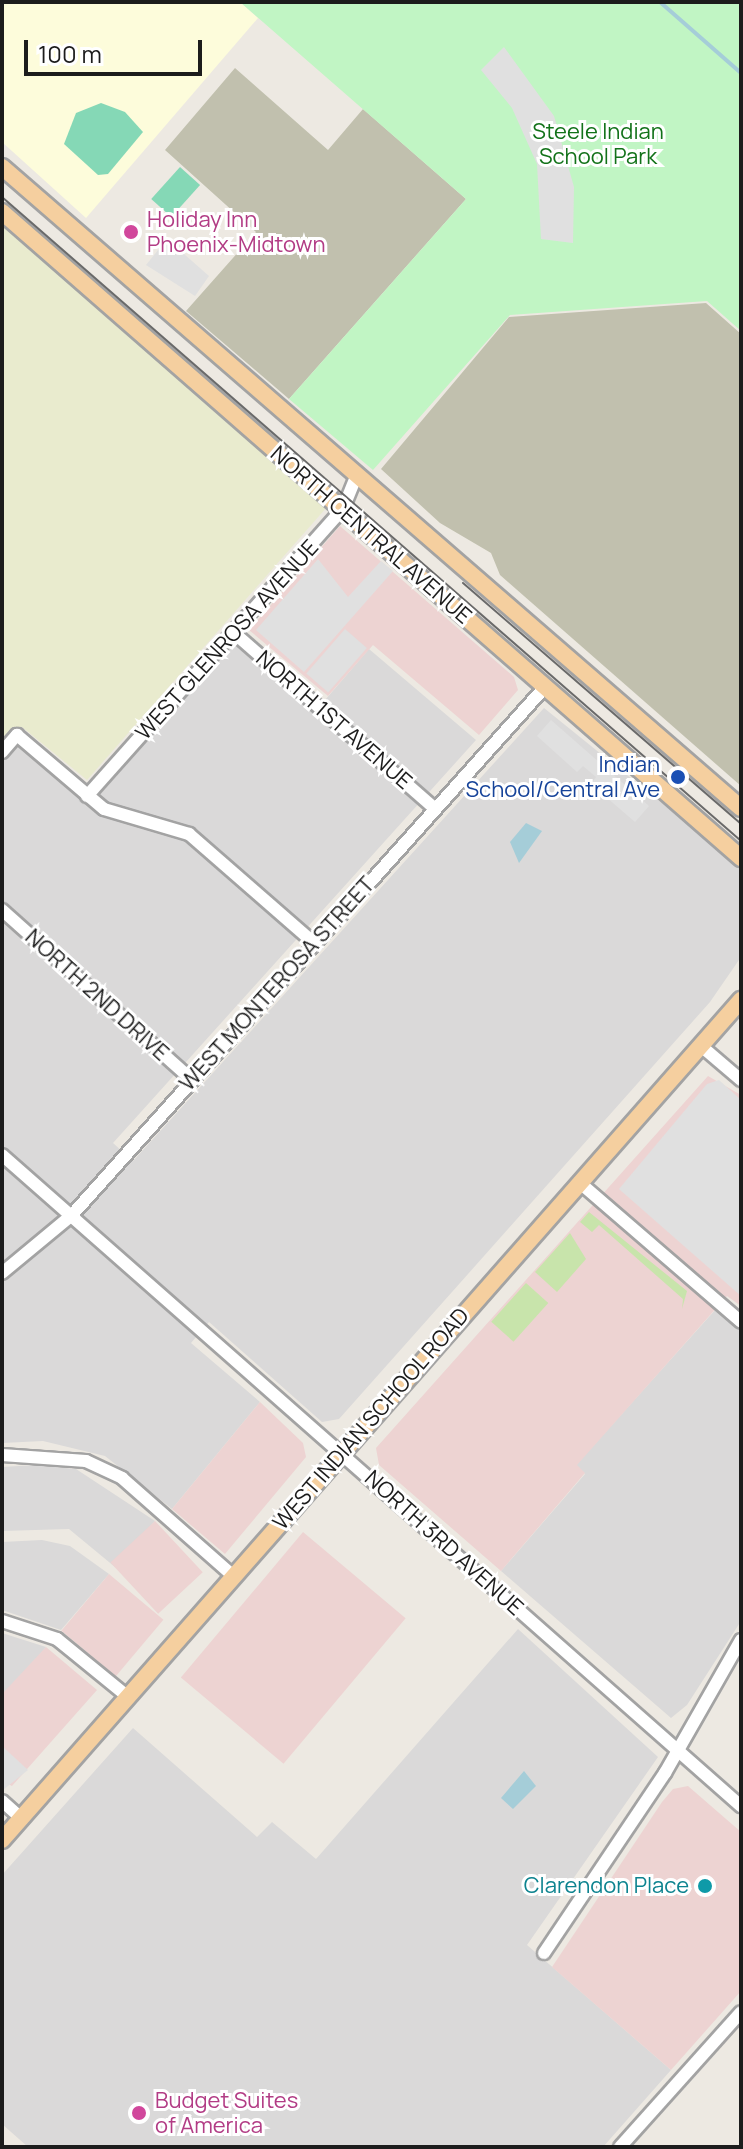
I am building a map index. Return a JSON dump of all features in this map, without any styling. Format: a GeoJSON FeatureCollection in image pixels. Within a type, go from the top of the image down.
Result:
{"type":"FeatureCollection","features":[{"type":"Feature","properties":{"kind":"main road","name":"NORTH CENTRAL AVENUE"},"geometry":{"type":"LineString","coordinates":[[2,167],[741,808]]}},
{"type":"Feature","properties":{"kind":"main road","name":"NORTH CENTRAL AVENUE"},"geometry":{"type":"LineString","coordinates":[[2,212],[741,858]]}},
{"type":"Feature","properties":{"kind":"main road","name":"WEST INDIAN SCHOOL ROAD"},"geometry":{"type":"LineString","coordinates":[[2,1840],[340,1452],[741,1000]]}},
{"type":"Feature","properties":{"kind":"street","name":"WEST GLENROSA AVENUE"},"geometry":{"type":"LineString","coordinates":[[87,796],[343,509],[356,476]]}},
{"type":"Feature","properties":{"kind":"street","name":"NORTH 1ST AVENUE"},"geometry":{"type":"LineString","coordinates":[[233,632],[434,808]]}},
{"type":"Feature","properties":{"kind":"street","name":"WEST MONTEROSA STREET"},"geometry":{"type":"LineString","coordinates":[[2,1273],[72,1215],[544,688]]}},
{"type":"Feature","properties":{"kind":"street"},"geometry":{"type":"LineString","coordinates":[[2,752],[17,735],[87,796],[122,817],[189,834],[314,943]]}},
{"type":"Feature","properties":{"kind":"street","name":"NORTH 2ND DRIVE"},"geometry":{"type":"LineString","coordinates":[[2,910],[192,1080]]}},
{"type":"Feature","properties":{"kind":"street"},"geometry":{"type":"LineString","coordinates":[[700,1045],[741,1080]]}},
{"type":"Feature","properties":{"kind":"street","name":"NORTH 3RD AVENUE"},"geometry":{"type":"LineString","coordinates":[[2,1155],[741,1806]]}},
{"type":"Feature","properties":{"kind":"street"},"geometry":{"type":"LineString","coordinates":[[579,1182],[741,1322]]}},
{"type":"Feature","properties":{"kind":"street"},"geometry":{"type":"LineString","coordinates":[[2,1455],[86,1461],[122,1478],[233,1576]]}},
{"type":"Feature","properties":{"kind":"street"},"geometry":{"type":"LineString","coordinates":[[2,1621],[57,1639],[128,1697]]}},
{"type":"Feature","properties":{"kind":"street"},"geometry":{"type":"LineString","coordinates":[[544,1953],[741,1640]]}},
{"type":"Feature","properties":{"kind":"street"},"geometry":{"type":"LineString","coordinates":[[2,1801],[22,1819]]}},
{"type":"Feature","properties":{"kind":"street"},"geometry":{"type":"LineString","coordinates":[[620,2147],[741,2012]]}},
{"type":"Feature","properties":{"kind":"shaded area"},"geometry":{"type":"Polygon","coordinates":[[[2,2],[240,2],[258,18],[86,218],[2,142],[2,2]]]}},
{"type":"Feature","properties":{"kind":"shaded area"},"geometry":{"type":"Polygon","coordinates":[[[504,47],[554,116],[574,187],[573,243],[541,239],[537,164],[512,108],[481,70],[504,47]]]}},
{"type":"Feature","properties":{"kind":"shaded area"},"geometry":{"type":"Polygon","coordinates":[[[235,68],[328,150],[363,109],[466,199],[289,399],[186,311],[256,232],[165,150],[235,68]]]}},
{"type":"Feature","properties":{"kind":"shaded area"},"geometry":{"type":"Polygon","coordinates":[[[9,227],[327,507],[87,780],[22,727],[2,739],[2,229],[9,227]]]}},
{"type":"Feature","properties":{"kind":"shaded area"},"geometry":{"type":"Polygon","coordinates":[[[167,239],[209,276],[195,296],[146,265],[167,239]]]}},
{"type":"Feature","properties":{"kind":"shaded area"},"geometry":{"type":"Polygon","coordinates":[[[706,303],[741,334],[741,786],[500,575],[491,553],[440,523],[381,469],[509,317],[706,303]]]}},
{"type":"Feature","properties":{"kind":"shaded area"},"geometry":{"type":"Polygon","coordinates":[[[340,526],[514,677],[518,690],[479,735],[373,645],[328,696],[249,630],[340,526]]]}},
{"type":"Feature","properties":{"kind":"shaded area"},"geometry":{"type":"Polygon","coordinates":[[[318,559],[348,597],[381,561],[393,571],[304,672],[256,630],[318,559]]]}},
{"type":"Feature","properties":{"kind":"shaded area"},"geometry":{"type":"Polygon","coordinates":[[[345,629],[367,648],[328,693],[306,674],[345,629]]]}},
{"type":"Feature","properties":{"kind":"shaded area"},"geometry":{"type":"Polygon","coordinates":[[[233,632],[319,707],[369,649],[476,740],[113,1143],[133,1161],[544,708],[741,867],[741,957],[710,1002],[339,1419],[322,1422],[209,1322],[191,1343],[260,1402],[172,1509],[105,1456],[43,1441],[2,1443],[2,752],[17,735],[87,796],[233,632]]]}},
{"type":"Feature","properties":{"kind":"shaded area"},"geometry":{"type":"Polygon","coordinates":[[[551,720],[649,806],[635,822],[591,784],[596,777],[583,766],[577,772],[537,736],[551,720]]]}},
{"type":"Feature","properties":{"kind":"shaded area"},"geometry":{"type":"Polygon","coordinates":[[[708,1076],[741,1095],[741,1306],[727,1296],[577,1465],[585,1473],[501,1571],[379,1465],[376,1448],[708,1076]]]}},
{"type":"Feature","properties":{"kind":"shaded area"},"geometry":{"type":"Polygon","coordinates":[[[719,1080],[741,1100],[741,1296],[619,1189],[707,1084],[719,1080]]]}},
{"type":"Feature","properties":{"kind":"shaded area"},"geometry":{"type":"Polygon","coordinates":[[[716,1309],[741,1331],[741,1621],[687,1705],[671,1718],[501,1571],[585,1474],[576,1465],[716,1309]]]}},
{"type":"Feature","properties":{"kind":"shaded area"},"geometry":{"type":"Polygon","coordinates":[[[260,1402],[303,1443],[306,1457],[225,1554],[172,1509],[260,1402]]]}},
{"type":"Feature","properties":{"kind":"shaded area"},"geometry":{"type":"Polygon","coordinates":[[[36,1465],[76,1469],[155,1521],[115,1567],[69,1529],[2,1531],[2,1467],[36,1465]]]}},
{"type":"Feature","properties":{"kind":"shaded area"},"geometry":{"type":"Polygon","coordinates":[[[155,1521],[203,1572],[158,1614],[110,1563],[155,1521]]]}},
{"type":"Feature","properties":{"kind":"shaded area"},"geometry":{"type":"Polygon","coordinates":[[[303,1532],[406,1618],[284,1764],[181,1678],[303,1532]]]}},
{"type":"Feature","properties":{"kind":"shaded area"},"geometry":{"type":"Polygon","coordinates":[[[42,1540],[70,1546],[109,1574],[61,1630],[2,1610],[2,1542],[42,1540]]]}},
{"type":"Feature","properties":{"kind":"shaded area"},"geometry":{"type":"Polygon","coordinates":[[[109,1574],[163,1620],[116,1676],[61,1631],[109,1574]]]}},
{"type":"Feature","properties":{"kind":"shaded area"},"geometry":{"type":"Polygon","coordinates":[[[518,1629],[658,1757],[527,1945],[671,2070],[603,2147],[28,2147],[2,2124],[2,1875],[133,1728],[257,1837],[272,1822],[316,1859],[518,1629]]]}},
{"type":"Feature","properties":{"kind":"shaded area"},"geometry":{"type":"Polygon","coordinates":[[[2,1633],[46,1647],[8,1694],[2,1694],[2,1633]]]}},
{"type":"Feature","properties":{"kind":"shaded area"},"geometry":{"type":"Polygon","coordinates":[[[46,1647],[97,1690],[12,1786],[2,1781],[2,1694],[46,1647]]]}},
{"type":"Feature","properties":{"kind":"shaded area"},"geometry":{"type":"Polygon","coordinates":[[[2,1746],[28,1770],[3,1790],[2,1789],[2,1746]]]}},
{"type":"Feature","properties":{"kind":"shaded area"},"geometry":{"type":"Polygon","coordinates":[[[688,1786],[741,1832],[741,1991],[671,2070],[552,1967],[662,1802],[673,1789],[688,1786]]]}},
{"type":"Feature","properties":{"kind":"green space","name":"Steele Indian School Park"},"geometry":{"type":"Polygon","coordinates":[[[240,2],[741,2],[741,331],[707,301],[510,315],[373,470],[289,399],[466,199],[240,2]]]}},
{"type":"Feature","properties":{"kind":"green space"},"geometry":{"type":"Polygon","coordinates":[[[101,103],[125,112],[143,132],[108,174],[98,175],[64,144],[76,113],[101,103]]]}},
{"type":"Feature","properties":{"kind":"green space"},"geometry":{"type":"Polygon","coordinates":[[[180,167],[200,185],[171,217],[151,199],[180,167]]]}},
{"type":"Feature","properties":{"kind":"green space"},"geometry":{"type":"Polygon","coordinates":[[[589,1212],[687,1291],[682,1309],[683,1299],[599,1225],[592,1232],[580,1222],[589,1212]]]}},
{"type":"Feature","properties":{"kind":"green space"},"geometry":{"type":"Polygon","coordinates":[[[570,1233],[586,1259],[557,1292],[535,1272],[570,1233]]]}},
{"type":"Feature","properties":{"kind":"green space"},"geometry":{"type":"Polygon","coordinates":[[[526,1283],[548,1303],[513,1342],[491,1322],[526,1283]]]}},
{"type":"Feature","properties":{"kind":"water"},"geometry":{"type":"Polygon","coordinates":[[[526,823],[542,831],[519,863],[510,842],[526,823]]]}},
{"type":"Feature","properties":{"kind":"water"},"geometry":{"type":"Polygon","coordinates":[[[524,1771],[536,1786],[513,1809],[501,1798],[524,1771]]]}},
{"type":"Feature","properties":{"kind":"waterway"},"geometry":{"type":"LineString","coordinates":[[660,2],[741,73]]}},
{"type":"Feature","properties":{"kind":"tram line"},"geometry":{"type":"LineString","coordinates":[[2,197],[741,841]]}},
{"type":"Feature","properties":{"kind":"tram line"},"geometry":{"type":"LineString","coordinates":[[463,583],[741,824]]}},
{"type":"Feature","properties":{"kind":"place","name":"Holiday Inn Phoenix-Midtown"},"geometry":{"type":"Point","coordinates":[131,232]}},
{"type":"Feature","properties":{"kind":"place","name":"Indian School/Central Ave"},"geometry":{"type":"Point","coordinates":[678,777]}},
{"type":"Feature","properties":{"kind":"place","name":"Clarendon Place"},"geometry":{"type":"Point","coordinates":[705,1886]}},
{"type":"Feature","properties":{"kind":"place","name":"Budget Suites of America"},"geometry":{"type":"Point","coordinates":[139,2113]}}]}
